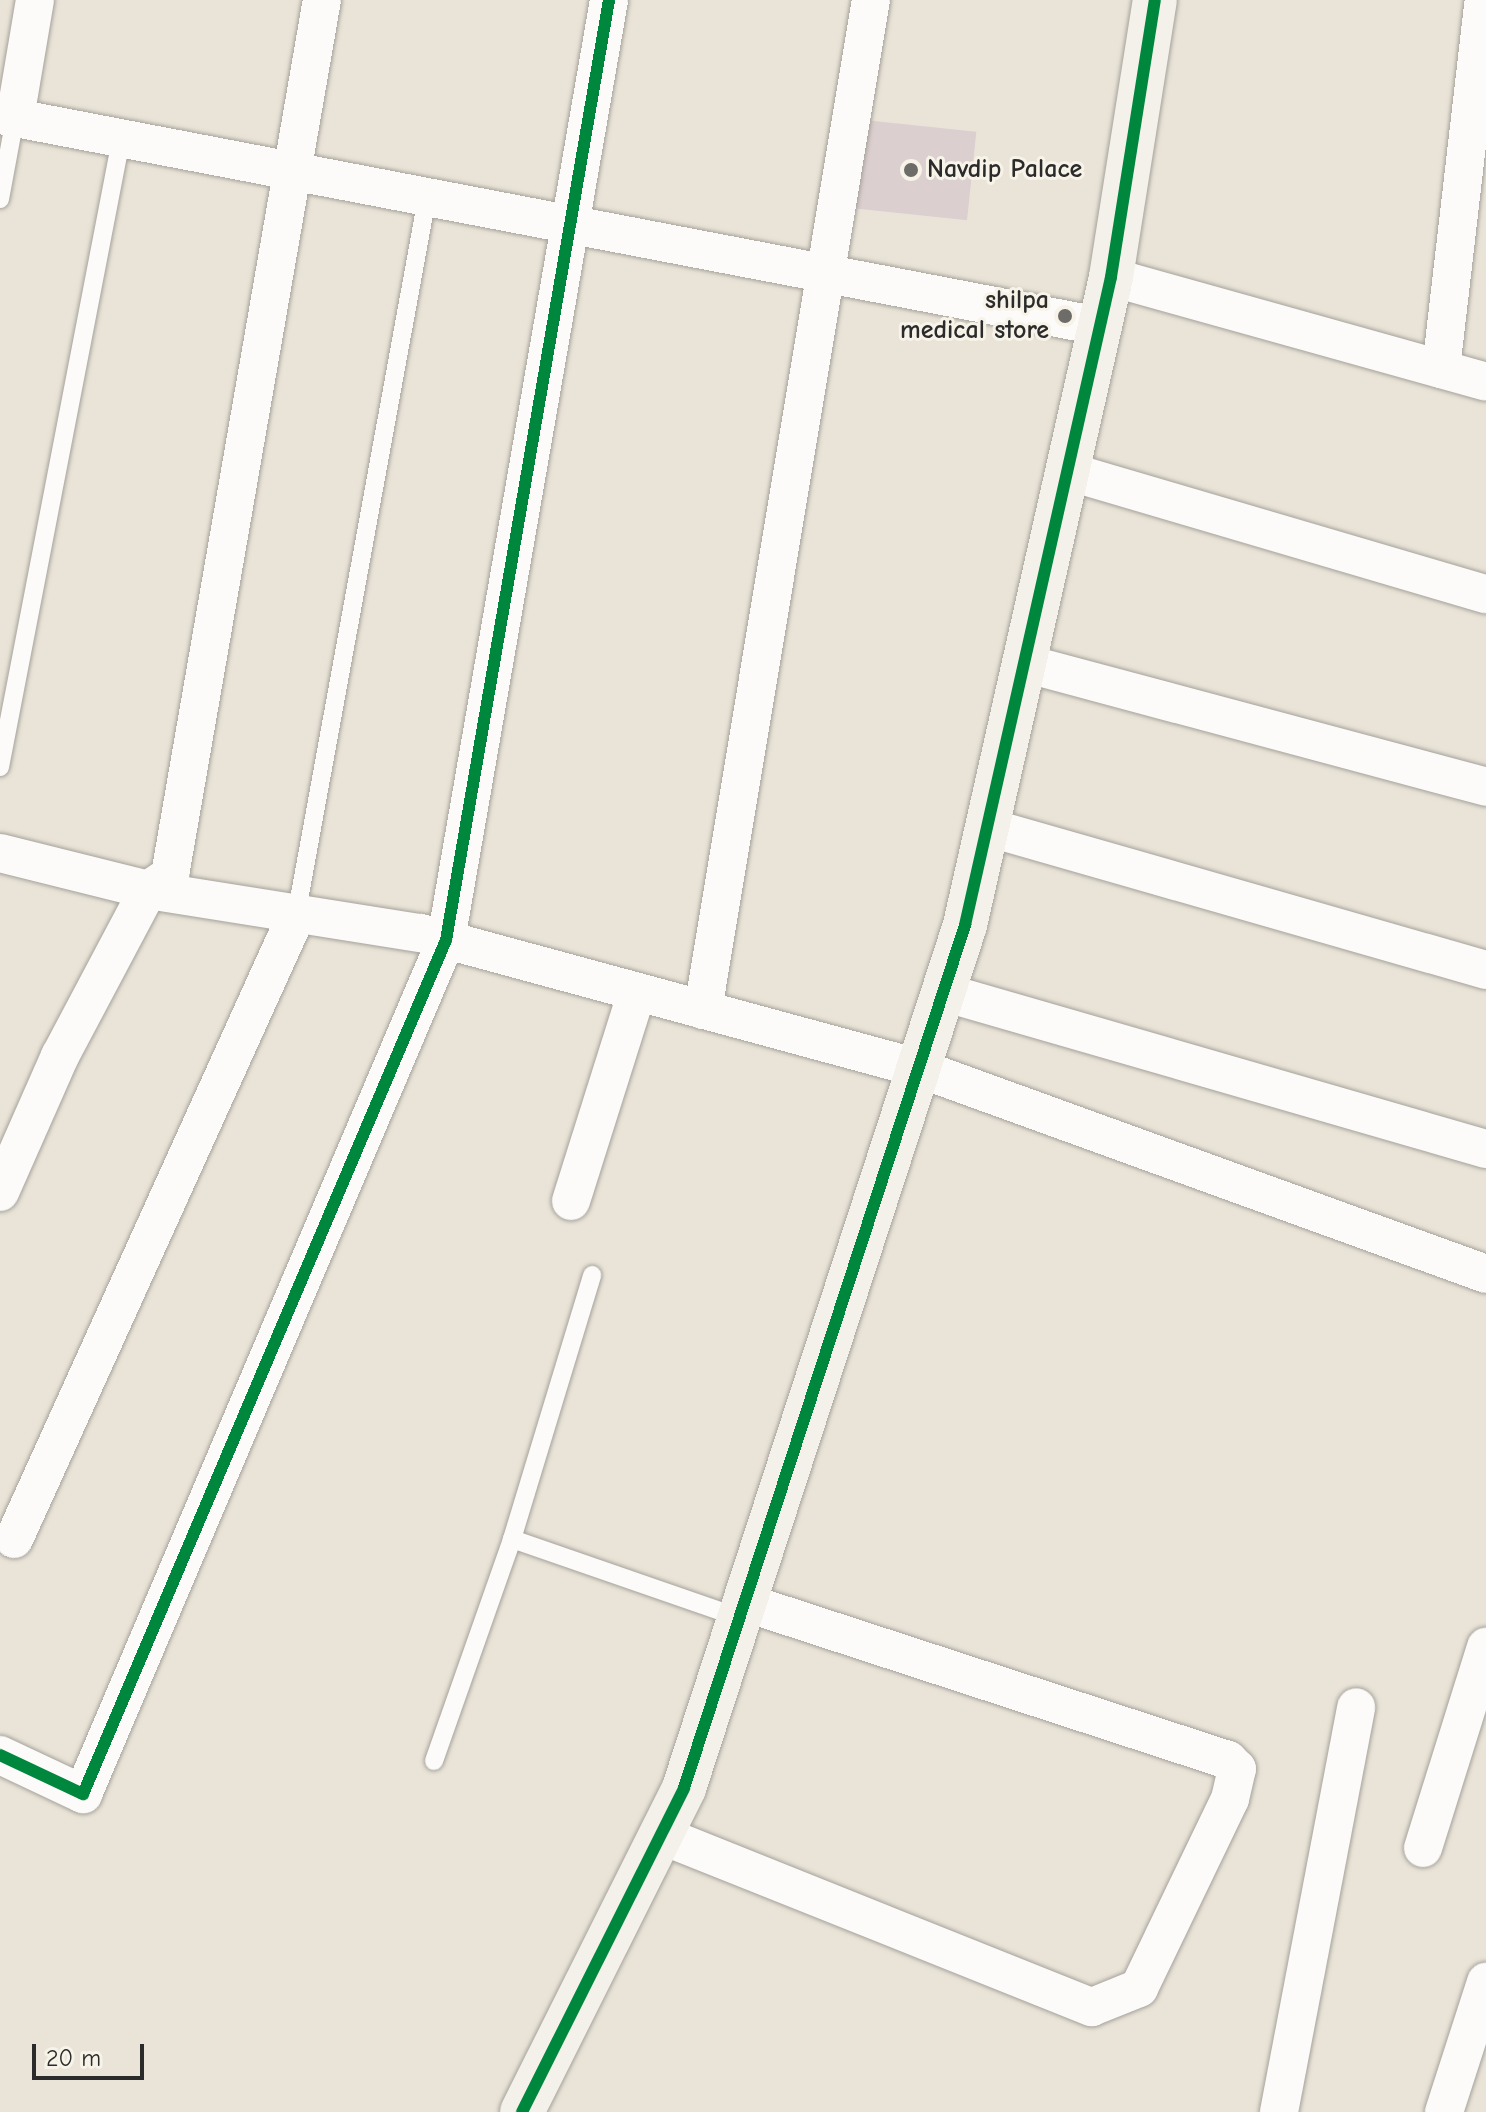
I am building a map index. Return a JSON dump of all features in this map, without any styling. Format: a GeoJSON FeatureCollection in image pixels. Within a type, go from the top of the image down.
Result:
{"type":"FeatureCollection","features":[{"type":"Feature","properties":{"kind":"street"},"geometry":{"type":"LineString","coordinates":[[35,0],[7,116],[1099,326]]}},
{"type":"Feature","properties":{"kind":"street"},"geometry":{"type":"LineString","coordinates":[[0,1192],[60,1056],[148,890],[170,875],[322,0]]}},
{"type":"Feature","properties":{"kind":"street"},"geometry":{"type":"LineString","coordinates":[[0,1755],[83,1794],[446,940],[609,0]]}},
{"type":"Feature","properties":{"kind":"street"},"geometry":{"type":"LineString","coordinates":[[703,1010],[871,0]]}},
{"type":"Feature","properties":{"kind":"street"},"geometry":{"type":"LineString","coordinates":[[522,2112],[684,1788],[943,992],[987,827],[1111,277],[1155,0]]}},
{"type":"Feature","properties":{"kind":"street"},"geometry":{"type":"LineString","coordinates":[[1441,369],[1484,0]]}},
{"type":"Feature","properties":{"kind":"street"},"geometry":{"type":"LineString","coordinates":[[1111,277],[1486,382]]}},
{"type":"Feature","properties":{"kind":"street"},"geometry":{"type":"LineString","coordinates":[[1067,471],[1486,594]]}},
{"type":"Feature","properties":{"kind":"street"},"geometry":{"type":"LineString","coordinates":[[1024,663],[1486,787]]}},
{"type":"Feature","properties":{"kind":"street"},"geometry":{"type":"LineString","coordinates":[[987,827],[1486,970]]}},
{"type":"Feature","properties":{"kind":"street"},"geometry":{"type":"LineString","coordinates":[[0,853],[148,890],[446,940],[918,1068],[1486,1274]]}},
{"type":"Feature","properties":{"kind":"street"},"geometry":{"type":"LineString","coordinates":[[14,1539],[296,916]]}},
{"type":"Feature","properties":{"kind":"street"},"geometry":{"type":"LineString","coordinates":[[571,1201],[637,992]]}},
{"type":"Feature","properties":{"kind":"street"},"geometry":{"type":"LineString","coordinates":[[943,992],[1486,1149]]}},
{"type":"Feature","properties":{"kind":"street"},"geometry":{"type":"LineString","coordinates":[[661,1835],[1092,2007],[1139,1988],[1230,1799],[1237,1769],[1228,1760],[742,1610]]}},
{"type":"Feature","properties":{"kind":"street"},"geometry":{"type":"LineString","coordinates":[[1423,1848],[1486,1647]]}},
{"type":"Feature","properties":{"kind":"street"},"geometry":{"type":"LineString","coordinates":[[1279,2112],[1356,1707]]}},
{"type":"Feature","properties":{"kind":"street"},"geometry":{"type":"LineString","coordinates":[[1444,2112],[1486,1982]]}},
{"type":"Feature","properties":{"kind":"lane"},"geometry":{"type":"LineString","coordinates":[[0,199],[7,116]]}},
{"type":"Feature","properties":{"kind":"lane"},"geometry":{"type":"LineString","coordinates":[[0,767],[121,140]]}},
{"type":"Feature","properties":{"kind":"lane"},"geometry":{"type":"LineString","coordinates":[[296,916],[427,198]]}},
{"type":"Feature","properties":{"kind":"lane"},"geometry":{"type":"LineString","coordinates":[[434,1761],[512,1539],[592,1275]]}},
{"type":"Feature","properties":{"kind":"lane"},"geometry":{"type":"LineString","coordinates":[[512,1539],[742,1610]]}},
{"type":"Feature","properties":{"kind":"building","name":"Navdip Palace"},"geometry":{"type":"Polygon","coordinates":[[[855,119],[976,132],[967,220],[846,208],[855,119]]]}},
{"type":"Feature","properties":{"kind":"cycle path"},"geometry":{"type":"LineString","coordinates":[[0,1755],[83,1794],[446,940],[609,0]]}},
{"type":"Feature","properties":{"kind":"cycle path"},"geometry":{"type":"LineString","coordinates":[[522,2112],[684,1788],[965,925],[1111,277],[1155,0]]}},
{"type":"Feature","properties":{"kind":"place","name":"Navdip Palace"},"geometry":{"type":"Point","coordinates":[911,170]}},
{"type":"Feature","properties":{"kind":"place","name":"shilpa medical store"},"geometry":{"type":"Point","coordinates":[1065,316]}}]}
